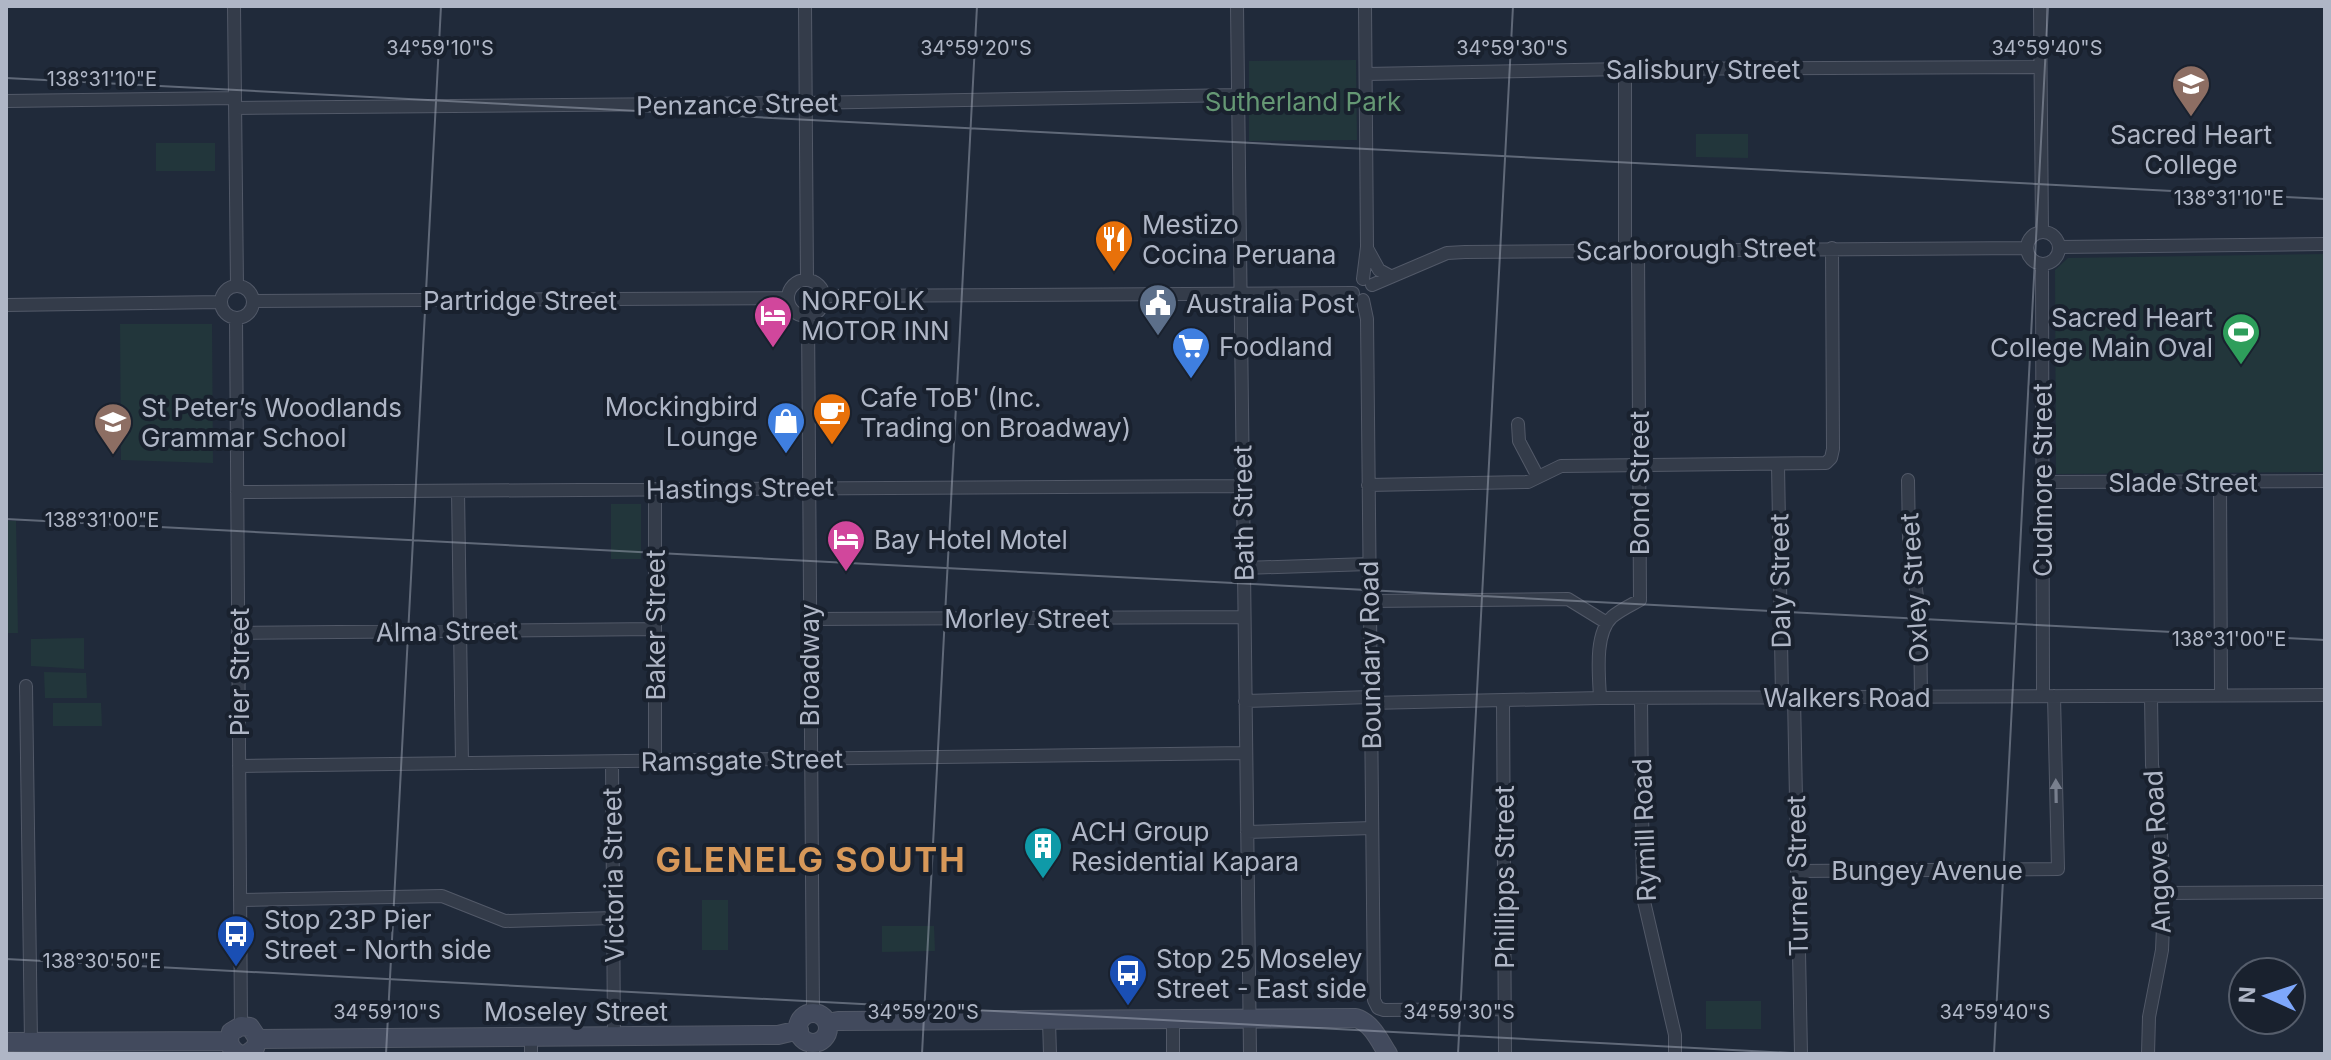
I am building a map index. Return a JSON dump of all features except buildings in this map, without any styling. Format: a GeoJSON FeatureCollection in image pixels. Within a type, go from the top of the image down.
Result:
{"type":"FeatureCollection","features":[{"type":"Feature","properties":{"kind":"street"},"geometry":{"type":"LineString","coordinates":[[234,6],[237,286]]}},
{"type":"Feature","properties":{"kind":"street"},"geometry":{"type":"LineString","coordinates":[[805,6],[807,280]]}},
{"type":"Feature","properties":{"kind":"street","name":"Bath Street"},"geometry":{"type":"LineString","coordinates":[[1237,6],[1250,1054]]}},
{"type":"Feature","properties":{"kind":"street"},"geometry":{"type":"LineString","coordinates":[[824,296],[1372,295],[1367,282],[1365,6]]}},
{"type":"Feature","properties":{"kind":"street"},"geometry":{"type":"LineString","coordinates":[[2040,6],[2042,232]]}},
{"type":"Feature","properties":{"kind":"street","name":"Salisbury Street"},"geometry":{"type":"LineString","coordinates":[[1366,74],[2040,67]]}},
{"type":"Feature","properties":{"kind":"street","name":"Bond Street"},"geometry":{"type":"LineString","coordinates":[[1607,623],[1614,615],[1640,600],[1639,466],[1625,69]]}},
{"type":"Feature","properties":{"kind":"street","name":"Penzance Street"},"geometry":{"type":"LineString","coordinates":[[6,101],[805,103],[1238,95]]}},
{"type":"Feature","properties":{"kind":"street"},"geometry":{"type":"LineString","coordinates":[[2042,232],[2055,237],[2059,247],[2056,257],[2042,264],[2030,257],[2027,248],[2029,239],[2042,232]]}},
{"type":"Feature","properties":{"kind":"street"},"geometry":{"type":"LineString","coordinates":[[2059,247],[2325,244]]}},
{"type":"Feature","properties":{"kind":"street"},"geometry":{"type":"LineString","coordinates":[[1367,247],[1379,270],[1390,276]]}},
{"type":"Feature","properties":{"kind":"street"},"geometry":{"type":"LineString","coordinates":[[1368,485],[1528,482],[1561,466],[1778,465],[1823,464],[1829,461],[1833,449],[1832,248]]}},
{"type":"Feature","properties":{"kind":"street","name":"Scarborough Street"},"geometry":{"type":"LineString","coordinates":[[1367,282],[1447,253],[2027,248]]}},
{"type":"Feature","properties":{"kind":"street","name":"Cudmore Street"},"geometry":{"type":"LineString","coordinates":[[2042,264],[2042,482],[2048,696],[2058,869]]}},
{"type":"Feature","properties":{"kind":"street"},"geometry":{"type":"LineString","coordinates":[[807,280],[818,285],[824,296],[818,312],[808,317],[796,314],[787,298],[796,283],[807,280]]}},
{"type":"Feature","properties":{"kind":"street"},"geometry":{"type":"LineString","coordinates":[[237,286],[250,292],[253,307],[246,315],[236,318],[227,314],[221,302],[228,289],[237,286]]}},
{"type":"Feature","properties":{"kind":"street","name":"Boundary Road"},"geometry":{"type":"LineString","coordinates":[[1358,297],[1367,319],[1374,1000],[1378,1008],[1384,1010],[1505,1009]]}},
{"type":"Feature","properties":{"kind":"street","name":"Partridge Street"},"geometry":{"type":"LineString","coordinates":[[253,301],[787,298]]}},
{"type":"Feature","properties":{"kind":"street"},"geometry":{"type":"LineString","coordinates":[[6,305],[221,302]]}},
{"type":"Feature","properties":{"kind":"street","name":"Broadway"},"geometry":{"type":"LineString","coordinates":[[808,317],[810,760],[820,1018]]}},
{"type":"Feature","properties":{"kind":"street","name":"Pier Street"},"geometry":{"type":"LineString","coordinates":[[236,318],[241,1026]]}},
{"type":"Feature","properties":{"kind":"street"},"geometry":{"type":"LineString","coordinates":[[1518,424],[1519,441],[1538,477]]}},
{"type":"Feature","properties":{"kind":"street","name":"Daly Street"},"geometry":{"type":"LineString","coordinates":[[1778,465],[1788,698]]}},
{"type":"Feature","properties":{"kind":"street","name":"Oxley Street"},"geometry":{"type":"LineString","coordinates":[[1908,480],[1909,538],[1920,619],[1921,697]]}},
{"type":"Feature","properties":{"kind":"street"},"geometry":{"type":"LineString","coordinates":[[2220,481],[2221,696]]}},
{"type":"Feature","properties":{"kind":"street","name":"Slade Street"},"geometry":{"type":"LineString","coordinates":[[2042,482],[2325,481]]}},
{"type":"Feature","properties":{"kind":"street","name":"Hastings Street"},"geometry":{"type":"LineString","coordinates":[[237,492],[1242,486]]}},
{"type":"Feature","properties":{"kind":"street","name":"Baker Street"},"geometry":{"type":"LineString","coordinates":[[655,489],[655,761]]}},
{"type":"Feature","properties":{"kind":"street"},"geometry":{"type":"LineString","coordinates":[[458,491],[462,763]]}},
{"type":"Feature","properties":{"kind":"street"},"geometry":{"type":"LineString","coordinates":[[1244,568],[1369,564]]}},
{"type":"Feature","properties":{"kind":"street"},"geometry":{"type":"LineString","coordinates":[[1369,601],[1568,599],[1607,623],[1599,648],[1600,698]]}},
{"type":"Feature","properties":{"kind":"street","name":"Morley Street"},"geometry":{"type":"LineString","coordinates":[[809,619],[1244,617]]}},
{"type":"Feature","properties":{"kind":"street","name":"Alma Street"},"geometry":{"type":"LineString","coordinates":[[238,633],[655,629]]}},
{"type":"Feature","properties":{"kind":"street"},"geometry":{"type":"LineString","coordinates":[[26,686],[31,1042]]}},
{"type":"Feature","properties":{"kind":"street","name":"Walkers Road"},"geometry":{"type":"LineString","coordinates":[[1245,701],[2325,695]]}},
{"type":"Feature","properties":{"kind":"street","name":"Angove Road"},"geometry":{"type":"LineString","coordinates":[[2148,1054],[2149,1017],[2164,935],[2160,813],[2152,765],[2151,696]]}},
{"type":"Feature","properties":{"kind":"street","name":"Rymill Road"},"geometry":{"type":"LineString","coordinates":[[1641,698],[1643,897],[1675,1035],[1675,1054]]}},
{"type":"Feature","properties":{"kind":"street","name":"Turner Street"},"geometry":{"type":"LineString","coordinates":[[1788,698],[1797,871],[1801,1054]]}},
{"type":"Feature","properties":{"kind":"street","name":"Phillipps Street"},"geometry":{"type":"LineString","coordinates":[[1503,700],[1505,1054]]}},
{"type":"Feature","properties":{"kind":"street","name":"Ramsgate Street"},"geometry":{"type":"LineString","coordinates":[[239,766],[1246,753]]}},
{"type":"Feature","properties":{"kind":"street","name":"Victoria Street"},"geometry":{"type":"LineString","coordinates":[[612,762],[614,1036]]}},
{"type":"Feature","properties":{"kind":"street"},"geometry":{"type":"LineString","coordinates":[[1247,832],[1372,828]]}},
{"type":"Feature","properties":{"kind":"street","name":"Bungey Avenue"},"geometry":{"type":"LineString","coordinates":[[1797,871],[2058,869]]}},
{"type":"Feature","properties":{"kind":"street"},"geometry":{"type":"LineString","coordinates":[[2164,893],[2325,892]]}},
{"type":"Feature","properties":{"kind":"street"},"geometry":{"type":"LineString","coordinates":[[240,900],[442,896],[505,921],[614,918]]}},
{"type":"Feature","properties":{"kind":"street"},"geometry":{"type":"LineString","coordinates":[[820,1018],[825,1037],[813,1048],[802,1038],[799,1030],[801,1020],[808,1014],[838,1021],[1356,1018],[1370,1027],[1388,1054]]}},
{"type":"Feature","properties":{"kind":"street"},"geometry":{"type":"LineString","coordinates":[[1173,1020],[1173,1054]]}},
{"type":"Feature","properties":{"kind":"street"},"geometry":{"type":"LineString","coordinates":[[1049,1021],[1050,1054]]}},
{"type":"Feature","properties":{"kind":"street"},"geometry":{"type":"LineString","coordinates":[[6,1042],[85,1048],[234,1047],[234,1029],[241,1026],[254,1030],[252,1047]]}},
{"type":"Feature","properties":{"kind":"street","name":"Moseley Street"},"geometry":{"type":"LineString","coordinates":[[252,1047],[531,1046],[614,1036],[778,1035],[799,1030]]}},
{"type":"Feature","properties":{"kind":"green space","name":"Sutherland Park"},"geometry":{"type":"Polygon","coordinates":[[[1356,60],[1357,140],[1249,141],[1249,61],[1356,60]]]}},
{"type":"Feature","properties":{"kind":"green space"},"geometry":{"type":"Polygon","coordinates":[[[1696,134],[1748,134],[1748,158],[1696,157],[1696,134]]]}},
{"type":"Feature","properties":{"kind":"green space"},"geometry":{"type":"Polygon","coordinates":[[[156,143],[215,143],[215,171],[156,171],[156,143]]]}},
{"type":"Feature","properties":{"kind":"green space"},"geometry":{"type":"Polygon","coordinates":[[[2325,254],[2325,472],[2056,474],[2055,270],[2068,258],[2325,254]]]}},
{"type":"Feature","properties":{"kind":"green space"},"geometry":{"type":"Polygon","coordinates":[[[120,324],[212,324],[213,463],[121,460],[120,324]]]}},
{"type":"Feature","properties":{"kind":"green space"},"geometry":{"type":"Polygon","coordinates":[[[611,504],[641,504],[641,559],[611,559],[611,504]]]}},
{"type":"Feature","properties":{"kind":"green space"},"geometry":{"type":"Polygon","coordinates":[[[6,521],[16,521],[18,633],[6,633],[6,521]]]}},
{"type":"Feature","properties":{"kind":"green space"},"geometry":{"type":"Polygon","coordinates":[[[84,638],[84,669],[31,666],[31,639],[84,638]]]}},
{"type":"Feature","properties":{"kind":"green space"},"geometry":{"type":"Polygon","coordinates":[[[44,672],[86,673],[87,698],[45,698],[44,672]]]}},
{"type":"Feature","properties":{"kind":"green space"},"geometry":{"type":"Polygon","coordinates":[[[53,703],[101,703],[102,726],[53,726],[53,703]]]}},
{"type":"Feature","properties":{"kind":"green space"},"geometry":{"type":"Polygon","coordinates":[[[702,900],[728,900],[728,950],[702,950],[702,900]]]}},
{"type":"Feature","properties":{"kind":"green space"},"geometry":{"type":"Polygon","coordinates":[[[882,926],[934,926],[935,951],[882,952],[882,926]]]}},
{"type":"Feature","properties":{"kind":"green space"},"geometry":{"type":"Polygon","coordinates":[[[1706,1001],[1761,1001],[1761,1029],[1706,1029],[1706,1001]]]}},
{"type":"Feature","properties":{"kind":"place","name":"Sacred Heart College"},"geometry":{"type":"Point","coordinates":[2191,118]}},
{"type":"Feature","properties":{"kind":"place","name":"Mestizo Cocina Peruana"},"geometry":{"type":"Point","coordinates":[1114,273]}},
{"type":"Feature","properties":{"kind":"place","name":"Australia Post"},"geometry":{"type":"Point","coordinates":[1158,337]}},
{"type":"Feature","properties":{"kind":"place","name":"NORFOLK MOTOR INN"},"geometry":{"type":"Point","coordinates":[773,349]}},
{"type":"Feature","properties":{"kind":"place","name":"Sacred Heart College Main Oval"},"geometry":{"type":"Point","coordinates":[2241,366]}},
{"type":"Feature","properties":{"kind":"place","name":"Foodland"},"geometry":{"type":"Point","coordinates":[1191,380]}},
{"type":"Feature","properties":{"kind":"place","name":"Cafe ToB' (Inc. Trading on Broadway)"},"geometry":{"type":"Point","coordinates":[832,446]}},
{"type":"Feature","properties":{"kind":"place","name":"Mockingbird Lounge"},"geometry":{"type":"Point","coordinates":[786,455]}},
{"type":"Feature","properties":{"kind":"place","name":"St Peter’s Woodlands Grammar School"},"geometry":{"type":"Point","coordinates":[113,456]}},
{"type":"Feature","properties":{"kind":"place","name":"Bay Hotel Motel"},"geometry":{"type":"Point","coordinates":[846,573]}},
{"type":"Feature","properties":{"kind":"place","name":"ACH Group Residential Kapara"},"geometry":{"type":"Point","coordinates":[1043,880]}},
{"type":"Feature","properties":{"kind":"place","name":"Stop 23P Pier Street - North side"},"geometry":{"type":"Point","coordinates":[236,968]}},
{"type":"Feature","properties":{"kind":"place","name":"Stop 25 Moseley Street - East side"},"geometry":{"type":"Point","coordinates":[1128,1007]}},
{"type":"Feature","properties":{"kind":"district","name":"GLENELG SOUTH"},"geometry":{"type":"Point","coordinates":[811,859]}}]}
